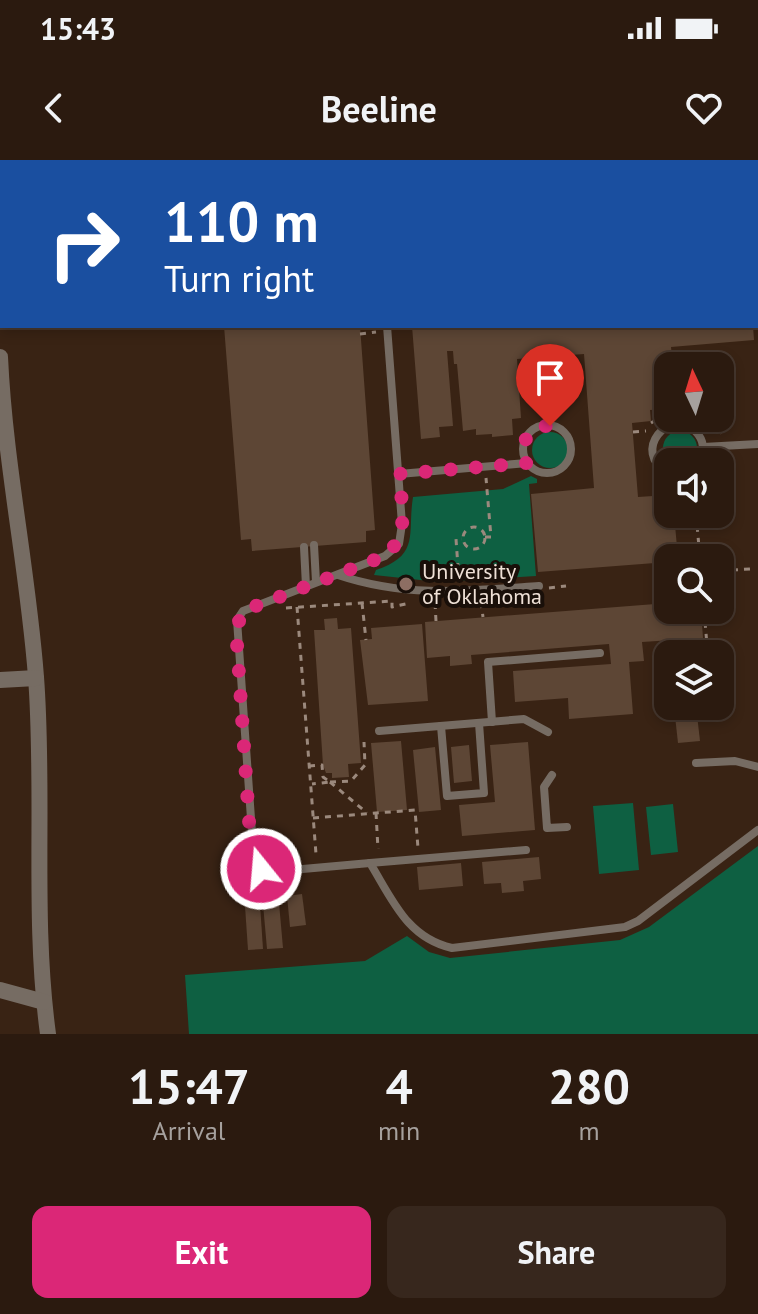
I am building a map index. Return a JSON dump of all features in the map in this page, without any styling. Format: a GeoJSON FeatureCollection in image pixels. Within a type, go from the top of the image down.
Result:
{"type":"FeatureCollection","features":[{"type":"Feature","properties":{"kind":"street"},"geometry":{"type":"LineString","coordinates":[[0,357],[4,457],[36,678],[44,1002],[48,1034]]}},
{"type":"Feature","properties":{"kind":"street"},"geometry":{"type":"LineString","coordinates":[[0,680],[36,678]]}},
{"type":"Feature","properties":{"kind":"street"},"geometry":{"type":"LineString","coordinates":[[0,990],[44,1002]]}},
{"type":"Feature","properties":{"kind":"lane"},"geometry":{"type":"LineString","coordinates":[[384,329],[399,474],[402,524],[399,544],[385,556],[243,611],[236,629],[251,850],[254,861],[269,872],[526,850]]}},
{"type":"Feature","properties":{"kind":"lane"},"geometry":{"type":"LineString","coordinates":[[546,376],[550,425]]}},
{"type":"Feature","properties":{"kind":"lane"},"geometry":{"type":"LineString","coordinates":[[550,425],[559,428],[569,439],[571,451],[567,463],[559,471],[547,473],[535,470],[527,463],[523,447],[527,436],[539,427],[550,425]]}},
{"type":"Feature","properties":{"kind":"lane"},"geometry":{"type":"LineString","coordinates":[[654,456],[654,442],[663,429],[675,425],[688,426],[700,436],[703,447],[758,444]]}},
{"type":"Feature","properties":{"kind":"lane"},"geometry":{"type":"LineString","coordinates":[[399,474],[527,463]]}},
{"type":"Feature","properties":{"kind":"lane"},"geometry":{"type":"LineString","coordinates":[[314,545],[316,582]]}},
{"type":"Feature","properties":{"kind":"lane"},"geometry":{"type":"LineString","coordinates":[[304,547],[306,586]]}},
{"type":"Feature","properties":{"kind":"lane"},"geometry":{"type":"LineString","coordinates":[[337,574],[375,587],[459,592],[539,586]]}},
{"type":"Feature","properties":{"kind":"lane"},"geometry":{"type":"LineString","coordinates":[[492,722],[488,662],[600,653]]}},
{"type":"Feature","properties":{"kind":"lane"},"geometry":{"type":"LineString","coordinates":[[379,731],[524,719],[548,732]]}},
{"type":"Feature","properties":{"kind":"lane"},"geometry":{"type":"LineString","coordinates":[[441,726],[447,796],[460,795],[484,793],[479,723]]}},
{"type":"Feature","properties":{"kind":"lane"},"geometry":{"type":"LineString","coordinates":[[696,763],[735,761],[758,767]]}},
{"type":"Feature","properties":{"kind":"lane"},"geometry":{"type":"LineString","coordinates":[[552,775],[544,787],[547,828],[567,827]]}},
{"type":"Feature","properties":{"kind":"lane"},"geometry":{"type":"LineString","coordinates":[[370,863],[410,926],[436,944],[452,948],[625,927],[638,921],[758,830]]}},
{"type":"Feature","properties":{"kind":"path"},"geometry":{"type":"LineString","coordinates":[[360,334],[384,329]]}},
{"type":"Feature","properties":{"kind":"path"},"geometry":{"type":"LineString","coordinates":[[633,432],[646,431]]}},
{"type":"Feature","properties":{"kind":"path"},"geometry":{"type":"LineString","coordinates":[[485,466],[491,537],[485,537]]}},
{"type":"Feature","properties":{"kind":"path"},"geometry":{"type":"LineString","coordinates":[[473,527],[483,531],[485,537],[483,545],[474,550],[466,547],[462,539],[466,530],[473,527]]}},
{"type":"Feature","properties":{"kind":"path"},"geometry":{"type":"LineString","coordinates":[[275,609],[392,601],[392,607],[410,605],[410,601],[435,603],[460,600],[456,539],[462,539]]}},
{"type":"Feature","properties":{"kind":"path"},"geometry":{"type":"LineString","coordinates":[[734,570],[750,569]]}},
{"type":"Feature","properties":{"kind":"path"},"geometry":{"type":"LineString","coordinates":[[481,599],[483,617]]}},
{"type":"Feature","properties":{"kind":"path"},"geometry":{"type":"LineString","coordinates":[[362,603],[366,640]]}},
{"type":"Feature","properties":{"kind":"path"},"geometry":{"type":"LineString","coordinates":[[435,603],[436,621]]}},
{"type":"Feature","properties":{"kind":"path"},"geometry":{"type":"LineString","coordinates":[[297,607],[316,854]]}},
{"type":"Feature","properties":{"kind":"path"},"geometry":{"type":"LineString","coordinates":[[310,784],[351,781],[366,764],[364,742]]}},
{"type":"Feature","properties":{"kind":"path"},"geometry":{"type":"LineString","coordinates":[[309,766],[322,765],[323,777],[367,814]]}},
{"type":"Feature","properties":{"kind":"path"},"geometry":{"type":"LineString","coordinates":[[313,818],[415,810],[418,849]]}},
{"type":"Feature","properties":{"kind":"path"},"geometry":{"type":"LineString","coordinates":[[376,813],[378,852]]}},
{"type":"Feature","properties":{"kind":"green space"},"geometry":{"type":"Polygon","coordinates":[[[550,432],[563,437],[568,450],[563,463],[550,468],[537,463],[532,450],[537,437],[550,432]]]}},
{"type":"Feature","properties":{"kind":"green space"},"geometry":{"type":"Polygon","coordinates":[[[673,432],[687,432],[696,441],[697,448],[663,448],[664,441],[673,432]]]}},
{"type":"Feature","properties":{"kind":"green space"},"geometry":{"type":"Polygon","coordinates":[[[531,476],[537,479],[537,483],[529,484],[536,576],[439,582],[374,575],[376,570],[390,564],[406,550],[411,532],[413,497],[503,489],[531,476]]]}},
{"type":"Feature","properties":{"kind":"green space"},"geometry":{"type":"Polygon","coordinates":[[[633,803],[639,870],[599,874],[593,806],[633,803]]]}},
{"type":"Feature","properties":{"kind":"green space"},"geometry":{"type":"Polygon","coordinates":[[[673,804],[678,852],[651,855],[646,807],[673,804]]]}},
{"type":"Feature","properties":{"kind":"green space"},"geometry":{"type":"Polygon","coordinates":[[[758,846],[758,1034],[189,1034],[185,975],[365,961],[407,936],[429,952],[450,958],[620,940],[649,927],[758,846]]]}},
{"type":"Feature","properties":{"kind":"building"},"geometry":{"type":"Polygon","coordinates":[[[224,328],[360,328],[375,530],[366,531],[366,542],[252,551],[251,539],[241,540],[224,328]]]}},
{"type":"Feature","properties":{"kind":"building"},"geometry":{"type":"Polygon","coordinates":[[[412,328],[753,328],[754,340],[671,347],[672,352],[654,352],[654,410],[650,410],[651,421],[632,423],[638,497],[654,496],[654,528],[675,528],[677,544],[654,544],[654,563],[538,572],[531,494],[594,488],[584,354],[517,359],[521,418],[512,419],[513,435],[492,437],[492,434],[476,435],[476,429],[463,431],[457,364],[454,364],[453,351],[447,351],[453,426],[439,427],[440,437],[421,439],[412,328]]]}},
{"type":"Feature","properties":{"kind":"building"},"geometry":{"type":"Polygon","coordinates":[[[654,604],[654,624],[702,624],[703,638],[642,642],[644,661],[629,662],[633,714],[569,719],[568,698],[515,702],[513,671],[611,664],[609,644],[471,655],[472,664],[450,666],[450,656],[427,658],[425,622],[654,604]]]}},
{"type":"Feature","properties":{"kind":"building"},"geometry":{"type":"Polygon","coordinates":[[[337,618],[338,629],[351,628],[361,763],[348,764],[349,777],[332,778],[332,773],[326,773],[323,765],[314,630],[325,630],[324,619],[337,618]]]}},
{"type":"Feature","properties":{"kind":"building"},"geometry":{"type":"Polygon","coordinates":[[[422,624],[428,701],[368,705],[360,640],[372,639],[371,628],[422,624]]]}},
{"type":"Feature","properties":{"kind":"building"},"geometry":{"type":"Polygon","coordinates":[[[675,720],[698,720],[700,741],[678,743],[675,720]]]}},
{"type":"Feature","properties":{"kind":"building"},"geometry":{"type":"Polygon","coordinates":[[[401,741],[407,810],[377,812],[371,743],[401,741]]]}},
{"type":"Feature","properties":{"kind":"building"},"geometry":{"type":"Polygon","coordinates":[[[528,742],[535,830],[462,836],[459,805],[495,802],[490,745],[528,742]]]}},
{"type":"Feature","properties":{"kind":"building"},"geometry":{"type":"Polygon","coordinates":[[[469,745],[472,781],[454,783],[451,747],[469,745]]]}},
{"type":"Feature","properties":{"kind":"building"},"geometry":{"type":"Polygon","coordinates":[[[435,747],[441,810],[419,812],[413,750],[435,747]]]}},
{"type":"Feature","properties":{"kind":"building"},"geometry":{"type":"Polygon","coordinates":[[[539,857],[541,879],[523,881],[524,891],[502,893],[501,883],[484,884],[482,862],[539,857]]]}},
{"type":"Feature","properties":{"kind":"building"},"geometry":{"type":"Polygon","coordinates":[[[461,863],[463,886],[419,890],[417,867],[461,863]]]}},
{"type":"Feature","properties":{"kind":"building"},"geometry":{"type":"Polygon","coordinates":[[[302,894],[306,925],[290,927],[287,896],[302,894]]]}},
{"type":"Feature","properties":{"kind":"building"},"geometry":{"type":"Polygon","coordinates":[[[279,903],[283,948],[267,949],[263,904],[279,903]]]}},
{"type":"Feature","properties":{"kind":"building"},"geometry":{"type":"Polygon","coordinates":[[[260,904],[263,949],[248,950],[245,906],[260,904]]]}},
{"type":"Feature","properties":{"kind":"place","name":"University of Oklahoma"},"geometry":{"type":"Point","coordinates":[406,584]}},
{"type":"Feature","properties":{"kind":"route"},"geometry":{"type":"LineString","coordinates":[[261,869],[254,861],[251,850],[237,620],[243,611],[385,556],[399,544],[402,534],[399,474],[527,463],[523,450],[527,436],[539,427],[550,426]]}}]}
